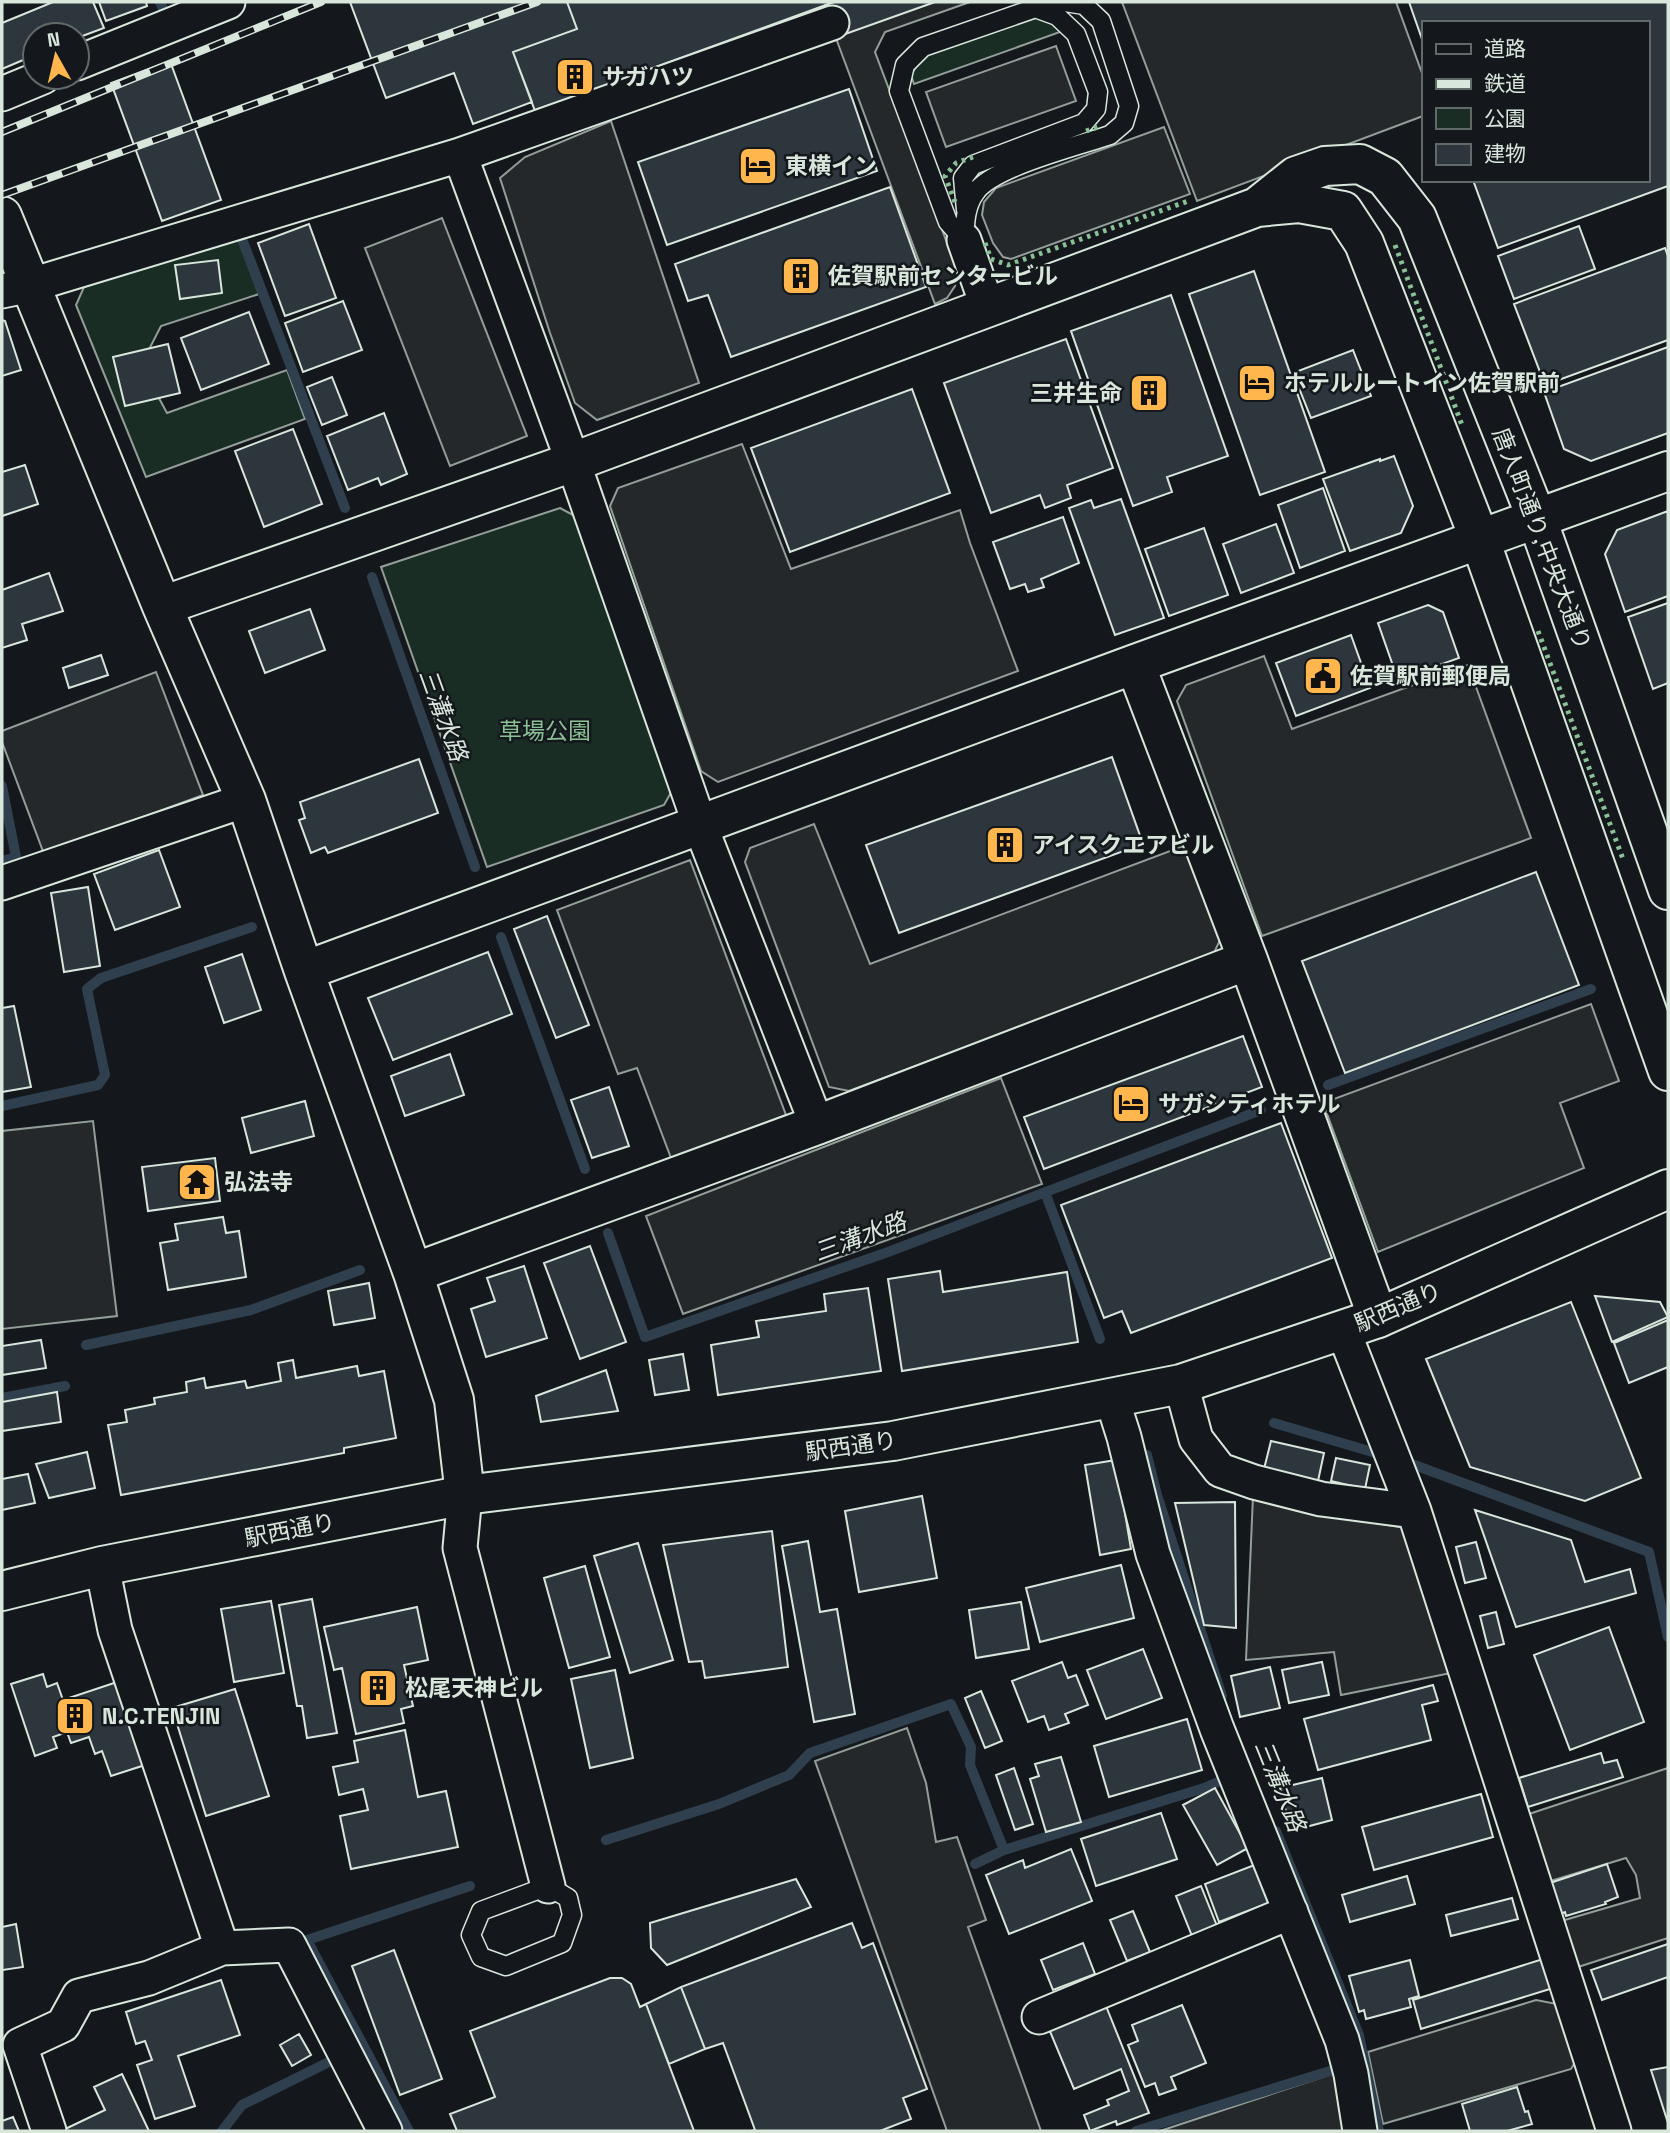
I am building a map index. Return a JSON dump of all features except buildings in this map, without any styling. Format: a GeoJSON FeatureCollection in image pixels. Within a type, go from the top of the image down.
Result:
{"type":"FeatureCollection","features":[{"type":"Feature","properties":{"kind":"street"},"geometry":{"type":"LineString","coordinates":[[91,57],[228,2]]}},
{"type":"Feature","properties":{"kind":"street"},"geometry":{"type":"LineString","coordinates":[[16,288],[460,155],[832,23]]}},
{"type":"Feature","properties":{"kind":"street"},"geometry":{"type":"LineString","coordinates":[[2,94],[21,86]]}},
{"type":"Feature","properties":{"kind":"street"},"geometry":{"type":"LineString","coordinates":[[460,155],[573,462],[700,825],[817,1125]]}},
{"type":"Feature","properties":{"kind":"street","name":"唐人町通り,中央大通り"},"geometry":{"type":"LineString","coordinates":[[1257,207],[1296,176],[1325,166],[1360,164],[1385,177],[1417,218],[1537,519],[1668,890]]}},
{"type":"Feature","properties":{"kind":"street"},"geometry":{"type":"LineString","coordinates":[[162,606],[573,462],[1257,207],[1299,203],[1343,211],[1364,243],[1480,540],[1668,1071]]}},
{"type":"Feature","properties":{"kind":"street"},"geometry":{"type":"LineString","coordinates":[[2,216],[16,288],[162,606],[246,800],[304,971],[413,1273],[454,1400],[466,1495],[460,1548],[548,1886]]}},
{"type":"Feature","properties":{"kind":"street"},"geometry":{"type":"LineString","coordinates":[[965,226],[988,308]]}},
{"type":"Feature","properties":{"kind":"street"},"geometry":{"type":"LineString","coordinates":[[304,971],[1135,664],[1668,471]]}},
{"type":"Feature","properties":{"kind":"street"},"geometry":{"type":"LineString","coordinates":[[1135,664],[1248,960],[1360,1324],[1388,1443],[1414,1511],[1614,2131]]}},
{"type":"Feature","properties":{"kind":"street"},"geometry":{"type":"LineString","coordinates":[[2,883],[246,800]]}},
{"type":"Feature","properties":{"kind":"street"},"geometry":{"type":"LineString","coordinates":[[413,1273],[817,1125],[1248,960]]}},
{"type":"Feature","properties":{"kind":"street","name":"駅西通り"},"geometry":{"type":"LineString","coordinates":[[2,1591],[102,1566],[466,1495],[892,1441],[1181,1384],[1360,1324],[1668,1189]]}},
{"type":"Feature","properties":{"kind":"street"},"geometry":{"type":"LineString","coordinates":[[1181,1384],[1196,1439],[1220,1470],[1254,1482],[1321,1499],[1414,1511]]}},
{"type":"Feature","properties":{"kind":"street"},"geometry":{"type":"LineString","coordinates":[[1112,1399],[1125,1437],[1153,1554],[1235,1774],[1342,2040],[1360,2131]]}},
{"type":"Feature","properties":{"kind":"street"},"geometry":{"type":"LineString","coordinates":[[102,1566],[115,1630],[222,1948]]}},
{"type":"Feature","properties":{"kind":"street"},"geometry":{"type":"LineString","coordinates":[[1039,2017],[1291,1912]]}},
{"type":"Feature","properties":{"kind":"street"},"geometry":{"type":"LineString","coordinates":[[49,2131],[20,2045],[63,2025],[79,1996],[149,1978],[222,1948],[289,1945],[385,2131]]}},
{"type":"Feature","properties":{"kind":"lane"},"geometry":{"type":"LineString","coordinates":[[965,226],[948,222],[899,91],[905,65],[923,47],[1053,2]]}},
{"type":"Feature","properties":{"kind":"lane"},"geometry":{"type":"LineString","coordinates":[[965,226],[975,192],[992,176],[1110,135],[1124,123],[1129,106],[1101,21],[1084,5],[1065,2]]}},
{"type":"Feature","properties":{"kind":"lane"},"geometry":{"type":"LineString","coordinates":[[965,226],[963,178],[973,165],[1084,123],[1096,109],[1098,92],[1076,34],[1057,16],[1035,8]]}},
{"type":"Feature","properties":{"kind":"lane"},"geometry":{"type":"LineString","coordinates":[[548,1886],[568,1898],[572,1915],[562,1943],[506,1966],[481,1957],[471,1935],[481,1911],[548,1886]]}},
{"type":"Feature","properties":{"kind":"green space"},"geometry":{"type":"Polygon","coordinates":[[[1037,17],[1056,22],[1060,32],[914,84],[911,75],[922,57],[1037,17]]]}},
{"type":"Feature","properties":{"kind":"green space"},"geometry":{"type":"Polygon","coordinates":[[[238,238],[259,294],[161,326],[141,365],[167,413],[287,370],[305,419],[146,477],[76,305],[84,287],[238,238]]]}},
{"type":"Feature","properties":{"kind":"green space","name":"草場公園"},"geometry":{"type":"Polygon","coordinates":[[[560,508],[575,516],[673,789],[664,805],[487,867],[381,567],[560,508]]]}},
{"type":"Feature","properties":{"kind":"shaded area"},"geometry":{"type":"Polygon","coordinates":[[[834,2],[970,2],[885,32],[875,52],[958,272],[955,286],[947,298],[935,304],[837,41],[825,5],[834,2]]]}},
{"type":"Feature","properties":{"kind":"shaded area"},"geometry":{"type":"Polygon","coordinates":[[[1122,2],[1396,2],[1422,73],[1422,116],[1197,201],[1122,2]]]}},
{"type":"Feature","properties":{"kind":"shaded area"},"geometry":{"type":"Polygon","coordinates":[[[1056,46],[1076,101],[946,147],[926,92],[1056,46]]]}},
{"type":"Feature","properties":{"kind":"shaded area"},"geometry":{"type":"Polygon","coordinates":[[[611,121],[699,383],[597,420],[575,403],[500,178],[525,157],[611,121]]]}},
{"type":"Feature","properties":{"kind":"shaded area"},"geometry":{"type":"Polygon","coordinates":[[[1164,127],[1190,194],[1011,259],[1003,257],[993,243],[982,215],[984,202],[996,188],[1164,127]]]}},
{"type":"Feature","properties":{"kind":"shaded area"},"geometry":{"type":"Polygon","coordinates":[[[442,218],[527,436],[450,466],[365,248],[442,218]]]}},
{"type":"Feature","properties":{"kind":"shaded area"},"geometry":{"type":"Polygon","coordinates":[[[742,444],[791,569],[960,510],[1018,671],[718,782],[701,771],[610,506],[618,488],[742,444]]]}},
{"type":"Feature","properties":{"kind":"shaded area"},"geometry":{"type":"Polygon","coordinates":[[[1264,656],[1292,729],[1468,665],[1531,838],[1262,936],[1177,701],[1186,685],[1264,656]]]}},
{"type":"Feature","properties":{"kind":"shaded area"},"geometry":{"type":"Polygon","coordinates":[[[156,672],[203,795],[44,854],[2,742],[2,731],[156,672]]]}},
{"type":"Feature","properties":{"kind":"shaded area"},"geometry":{"type":"Polygon","coordinates":[[[814,824],[870,964],[1186,845],[1221,938],[1213,955],[849,1091],[829,1087],[745,862],[750,848],[814,824]]]}},
{"type":"Feature","properties":{"kind":"shaded area"},"geometry":{"type":"Polygon","coordinates":[[[690,860],[786,1115],[671,1158],[637,1068],[618,1074],[557,910],[690,860]]]}},
{"type":"Feature","properties":{"kind":"shaded area"},"geometry":{"type":"Polygon","coordinates":[[[1591,1004],[1619,1081],[1560,1103],[1584,1168],[1378,1252],[1323,1103],[1591,1004]]]}},
{"type":"Feature","properties":{"kind":"shaded area"},"geometry":{"type":"Polygon","coordinates":[[[1001,1078],[1042,1184],[683,1314],[646,1216],[1001,1078]]]}},
{"type":"Feature","properties":{"kind":"shaded area"},"geometry":{"type":"Polygon","coordinates":[[[93,1121],[117,1316],[2,1329],[2,1131],[93,1121]]]}},
{"type":"Feature","properties":{"kind":"shaded area"},"geometry":{"type":"Polygon","coordinates":[[[1253,1496],[1313,1513],[1406,1528],[1451,1673],[1341,1695],[1334,1652],[1246,1660],[1253,1496]]]}},
{"type":"Feature","properties":{"kind":"shaded area"},"geometry":{"type":"Polygon","coordinates":[[[907,1728],[926,1783],[936,1842],[957,1837],[986,1920],[968,1927],[1041,2131],[947,2131],[815,1761],[907,1728]]]}},
{"type":"Feature","properties":{"kind":"shaded area"},"geometry":{"type":"Polygon","coordinates":[[[1668,1768],[1668,1938],[1575,1968],[1558,1922],[1640,1898],[1636,1875],[1626,1858],[1544,1883],[1523,1816],[1668,1768]]]}},
{"type":"Feature","properties":{"kind":"shaded area"},"geometry":{"type":"Polygon","coordinates":[[[1536,2000],[1562,2005],[1577,2059],[1571,2069],[1383,2124],[1368,2052],[1536,2000]]]}},
{"type":"Feature","properties":{"kind":"shaded area"},"geometry":{"type":"Polygon","coordinates":[[[1338,2072],[1347,2131],[1160,2131],[1338,2072]]]}},
{"type":"Feature","properties":{"kind":"waterway","name":"三溝水路"},"geometry":{"type":"LineString","coordinates":[[160,2],[163,9]]}},
{"type":"Feature","properties":{"kind":"waterway","name":"三溝水路"},"geometry":{"type":"LineString","coordinates":[[242,239],[345,508]]}},
{"type":"Feature","properties":{"kind":"waterway","name":"三溝水路"},"geometry":{"type":"LineString","coordinates":[[372,577],[475,867]]}},
{"type":"Feature","properties":{"kind":"waterway"},"geometry":{"type":"LineString","coordinates":[[2,786],[16,857],[2,861]]}},
{"type":"Feature","properties":{"kind":"waterway"},"geometry":{"type":"LineString","coordinates":[[2,1106],[98,1085],[105,1075],[87,989],[101,978],[252,927]]}},
{"type":"Feature","properties":{"kind":"waterway","name":"三溝水路"},"geometry":{"type":"LineString","coordinates":[[501,937],[585,1169]]}},
{"type":"Feature","properties":{"kind":"waterway"},"geometry":{"type":"LineString","coordinates":[[1328,1085],[1591,989]]}},
{"type":"Feature","properties":{"kind":"waterway","name":"三溝水路"},"geometry":{"type":"LineString","coordinates":[[608,1233],[645,1337],[888,1252],[1261,1110]]}},
{"type":"Feature","properties":{"kind":"waterway","name":"三溝水路"},"geometry":{"type":"LineString","coordinates":[[1045,1192],[1100,1339]]}},
{"type":"Feature","properties":{"kind":"waterway"},"geometry":{"type":"LineString","coordinates":[[86,1345],[251,1310],[360,1270]]}},
{"type":"Feature","properties":{"kind":"waterway"},"geometry":{"type":"LineString","coordinates":[[2,1398],[65,1386]]}},
{"type":"Feature","properties":{"kind":"waterway"},"geometry":{"type":"LineString","coordinates":[[1274,1423],[1386,1456]]}},
{"type":"Feature","properties":{"kind":"waterway","name":"三溝水路"},"geometry":{"type":"LineString","coordinates":[[1147,1455],[1157,1495],[1222,1696]]}},
{"type":"Feature","properties":{"kind":"waterway"},"geometry":{"type":"LineString","coordinates":[[1401,1460],[1649,1552],[1668,1637]]}},
{"type":"Feature","properties":{"kind":"waterway"},"geometry":{"type":"LineString","coordinates":[[606,1840],[719,1804],[789,1775],[810,1753],[951,1704],[971,1747],[970,1765],[1004,1850],[1204,1788],[1232,1776]]}},
{"type":"Feature","properties":{"kind":"waterway","name":"三溝水路"},"geometry":{"type":"LineString","coordinates":[[1276,1831],[1359,2035],[1379,2131]]}},
{"type":"Feature","properties":{"kind":"waterway"},"geometry":{"type":"LineString","coordinates":[[975,1864],[1004,1850]]}},
{"type":"Feature","properties":{"kind":"waterway"},"geometry":{"type":"LineString","coordinates":[[409,2131],[307,1940],[470,1886]]}},
{"type":"Feature","properties":{"kind":"waterway"},"geometry":{"type":"LineString","coordinates":[[222,2131],[242,2105],[341,2056]]}},
{"type":"Feature","properties":{"kind":"waterway"},"geometry":{"type":"LineString","coordinates":[[1136,2131],[1346,2066]]}},
{"type":"Feature","properties":{"kind":"railway"},"geometry":{"type":"LineString","coordinates":[[2,132],[321,2]]}},
{"type":"Feature","properties":{"kind":"railway"},"geometry":{"type":"LineString","coordinates":[[2,195],[537,2]]}},
{"type":"Feature","properties":{"kind":"hedge"},"geometry":{"type":"LineString","coordinates":[[1086,131],[1098,127]]}},
{"type":"Feature","properties":{"kind":"hedge"},"geometry":{"type":"LineString","coordinates":[[955,202],[945,176],[956,163],[973,157]]}},
{"type":"Feature","properties":{"kind":"hedge"},"geometry":{"type":"LineString","coordinates":[[985,243],[991,259],[1008,265],[1191,200]]}},
{"type":"Feature","properties":{"kind":"hedge"},"geometry":{"type":"LineString","coordinates":[[1395,245],[1462,425]]}},
{"type":"Feature","properties":{"kind":"hedge"},"geometry":{"type":"LineString","coordinates":[[1538,631],[1623,859]]}},
{"type":"Feature","properties":{"kind":"place","name":"サガハツ"},"geometry":{"type":"Point","coordinates":[575,77]}},
{"type":"Feature","properties":{"kind":"place","name":"東横イン"},"geometry":{"type":"Point","coordinates":[758,166]}},
{"type":"Feature","properties":{"kind":"place","name":"佐賀駅前センタービル"},"geometry":{"type":"Point","coordinates":[801,276]}},
{"type":"Feature","properties":{"kind":"place","name":"ホテルルートイン佐賀駅前"},"geometry":{"type":"Point","coordinates":[1257,383]}},
{"type":"Feature","properties":{"kind":"place","name":"三井生命"},"geometry":{"type":"Point","coordinates":[1149,393]}},
{"type":"Feature","properties":{"kind":"place","name":"佐賀駅前郵便局"},"geometry":{"type":"Point","coordinates":[1323,676]}},
{"type":"Feature","properties":{"kind":"place","name":"アイスクエアビル"},"geometry":{"type":"Point","coordinates":[1005,845]}},
{"type":"Feature","properties":{"kind":"place","name":"サガシティホテル"},"geometry":{"type":"Point","coordinates":[1131,1104]}},
{"type":"Feature","properties":{"kind":"place","name":"弘法寺"},"geometry":{"type":"Point","coordinates":[197,1182]}},
{"type":"Feature","properties":{"kind":"place","name":"松尾天神ビル"},"geometry":{"type":"Point","coordinates":[378,1688]}},
{"type":"Feature","properties":{"kind":"place","name":"N.C.TENJIN"},"geometry":{"type":"Point","coordinates":[75,1716]}}]}
